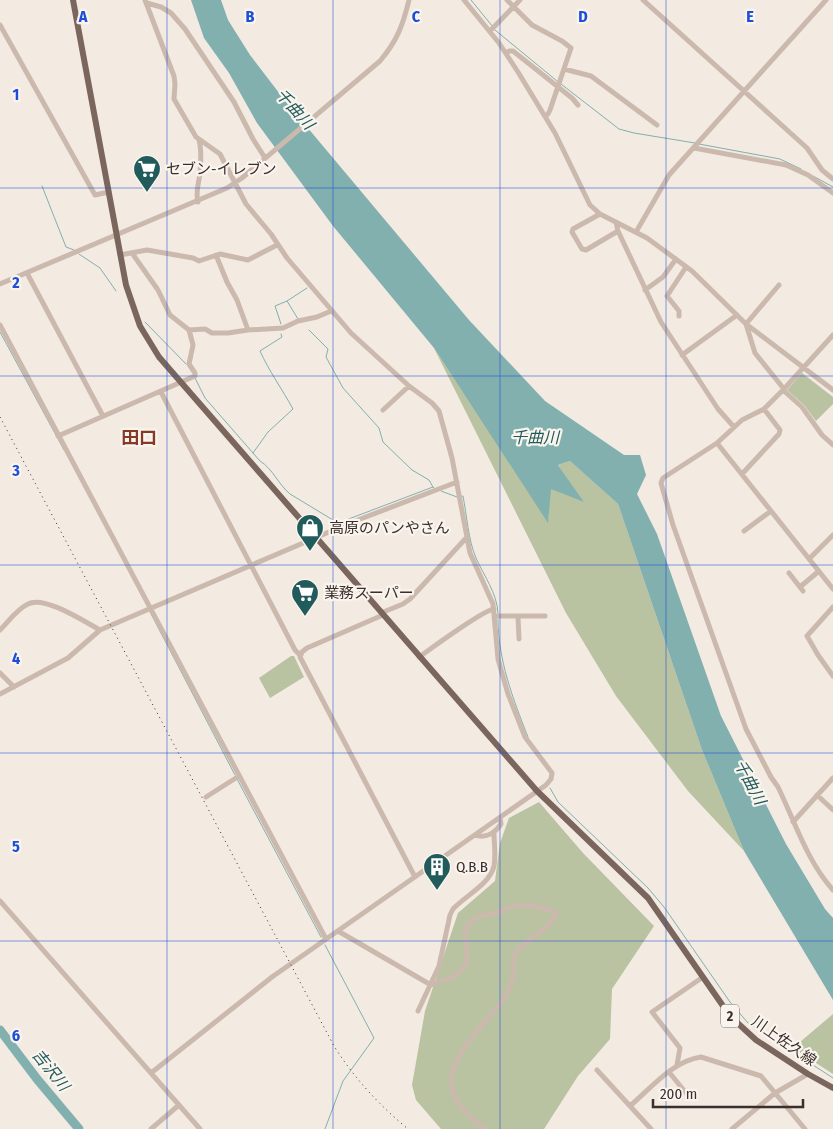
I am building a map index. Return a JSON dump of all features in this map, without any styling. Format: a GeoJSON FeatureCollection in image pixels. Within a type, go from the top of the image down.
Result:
{"type":"FeatureCollection","features":[{"type":"Feature","properties":{"kind":"main road","name":"2"},"geometry":{"type":"LineString","coordinates":[[72,0],[126,285],[140,326],[159,358],[180,383],[537,791]]}},
{"type":"Feature","properties":{"kind":"main road","name":"川上佐久線"},"geometry":{"type":"LineString","coordinates":[[537,791],[648,898],[676,936],[718,1001],[744,1029],[769,1049],[833,1088]]}},
{"type":"Feature","properties":{"kind":"street"},"geometry":{"type":"LineString","coordinates":[[0,284],[198,202],[235,184],[380,61],[394,44],[402,27],[409,0]]}},
{"type":"Feature","properties":{"kind":"street"},"geometry":{"type":"LineString","coordinates":[[464,0],[493,29],[545,116],[569,160],[587,200],[600,214],[636,232],[686,266],[706,283],[746,324],[833,390]]}},
{"type":"Feature","properties":{"kind":"street"},"geometry":{"type":"LineString","coordinates":[[507,0],[532,25],[570,46],[570,52],[550,110],[545,116]]}},
{"type":"Feature","properties":{"kind":"street"},"geometry":{"type":"LineString","coordinates":[[493,29],[520,0]]}},
{"type":"Feature","properties":{"kind":"street"},"geometry":{"type":"LineString","coordinates":[[643,0],[806,148],[822,170],[833,179]]}},
{"type":"Feature","properties":{"kind":"street"},"geometry":{"type":"LineString","coordinates":[[636,232],[669,175],[826,0]]}},
{"type":"Feature","properties":{"kind":"street"},"geometry":{"type":"LineString","coordinates":[[146,2],[171,13],[185,29],[234,102],[253,139],[267,156]]}},
{"type":"Feature","properties":{"kind":"street"},"geometry":{"type":"LineString","coordinates":[[146,2],[174,76],[176,84],[174,99],[199,140],[201,149],[200,174],[196,194],[198,202]]}},
{"type":"Feature","properties":{"kind":"street"},"geometry":{"type":"LineString","coordinates":[[0,25],[95,195],[108,192]]}},
{"type":"Feature","properties":{"kind":"street"},"geometry":{"type":"LineString","coordinates":[[506,53],[509,51],[513,52],[558,84],[578,105]]}},
{"type":"Feature","properties":{"kind":"street"},"geometry":{"type":"LineString","coordinates":[[564,69],[591,76],[656,125]]}},
{"type":"Feature","properties":{"kind":"street"},"geometry":{"type":"LineString","coordinates":[[151,1072],[248,995],[537,791],[549,782],[552,773],[525,737],[508,694],[498,659],[494,609],[489,593],[470,553],[457,482],[439,411],[350,333],[277,245],[246,204],[220,154],[199,140]]}},
{"type":"Feature","properties":{"kind":"street"},"geometry":{"type":"LineString","coordinates":[[696,145],[786,165],[808,175],[833,193]]}},
{"type":"Feature","properties":{"kind":"street"},"geometry":{"type":"LineString","coordinates":[[600,214],[573,229],[572,232],[582,249],[586,250],[618,231]]}},
{"type":"Feature","properties":{"kind":"street"},"geometry":{"type":"LineString","coordinates":[[616,222],[618,231],[661,322],[722,414],[734,427]]}},
{"type":"Feature","properties":{"kind":"street"},"geometry":{"type":"LineString","coordinates":[[120,255],[147,250],[193,258],[199,261],[216,255],[248,260],[277,245]]}},
{"type":"Feature","properties":{"kind":"street"},"geometry":{"type":"LineString","coordinates":[[58,436],[195,377],[195,373],[189,364],[193,345],[189,330],[170,314],[158,290],[132,253]]}},
{"type":"Feature","properties":{"kind":"street"},"geometry":{"type":"LineString","coordinates":[[216,255],[237,300],[248,330]]}},
{"type":"Feature","properties":{"kind":"street"},"geometry":{"type":"LineString","coordinates":[[645,290],[663,277],[676,259]]}},
{"type":"Feature","properties":{"kind":"street"},"geometry":{"type":"LineString","coordinates":[[678,316],[679,311],[667,296],[686,266]]}},
{"type":"Feature","properties":{"kind":"street"},"geometry":{"type":"LineString","coordinates":[[27,273],[103,416]]}},
{"type":"Feature","properties":{"kind":"street"},"geometry":{"type":"LineString","coordinates":[[746,324],[779,285]]}},
{"type":"Feature","properties":{"kind":"street"},"geometry":{"type":"LineString","coordinates":[[189,330],[205,329],[212,333],[228,333],[283,328],[298,321],[304,321],[331,311]]}},
{"type":"Feature","properties":{"kind":"street"},"geometry":{"type":"LineString","coordinates":[[682,355],[737,315]]}},
{"type":"Feature","properties":{"kind":"street"},"geometry":{"type":"LineString","coordinates":[[746,324],[755,353],[784,390],[802,407],[822,435],[833,445]]}},
{"type":"Feature","properties":{"kind":"street"},"geometry":{"type":"LineString","coordinates":[[0,326],[150,608],[237,777],[326,939]]}},
{"type":"Feature","properties":{"kind":"street"},"geometry":{"type":"LineString","coordinates":[[833,335],[784,390],[764,409],[742,420],[717,443],[664,478],[661,483],[673,525],[746,729],[770,777],[778,787],[816,868],[833,890]]}},
{"type":"Feature","properties":{"kind":"street"},"geometry":{"type":"LineString","coordinates":[[383,410],[409,386]]}},
{"type":"Feature","properties":{"kind":"street"},"geometry":{"type":"LineString","coordinates":[[161,392],[300,655],[414,877]]}},
{"type":"Feature","properties":{"kind":"street"},"geometry":{"type":"LineString","coordinates":[[742,474],[779,434],[780,430],[764,409]]}},
{"type":"Feature","properties":{"kind":"street"},"geometry":{"type":"LineString","coordinates":[[717,443],[833,589]]}},
{"type":"Feature","properties":{"kind":"street"},"geometry":{"type":"LineString","coordinates":[[0,694],[68,658],[100,630],[315,538],[457,482]]}},
{"type":"Feature","properties":{"kind":"street"},"geometry":{"type":"LineString","coordinates":[[744,531],[771,511]]}},
{"type":"Feature","properties":{"kind":"street"},"geometry":{"type":"LineString","coordinates":[[809,559],[833,536]]}},
{"type":"Feature","properties":{"kind":"street"},"geometry":{"type":"LineString","coordinates":[[300,655],[307,648],[403,604],[410,599],[467,538]]}},
{"type":"Feature","properties":{"kind":"street"},"geometry":{"type":"LineString","coordinates":[[789,573],[802,589],[819,571]]}},
{"type":"Feature","properties":{"kind":"street"},"geometry":{"type":"LineString","coordinates":[[0,630],[27,604],[34,602],[51,605],[100,630]]}},
{"type":"Feature","properties":{"kind":"street"},"geometry":{"type":"LineString","coordinates":[[833,607],[807,636],[833,676]]}},
{"type":"Feature","properties":{"kind":"street"},"geometry":{"type":"LineString","coordinates":[[419,657],[490,609],[494,609]]}},
{"type":"Feature","properties":{"kind":"street"},"geometry":{"type":"LineString","coordinates":[[494,616],[545,616]]}},
{"type":"Feature","properties":{"kind":"street"},"geometry":{"type":"LineString","coordinates":[[518,616],[519,639]]}},
{"type":"Feature","properties":{"kind":"street"},"geometry":{"type":"LineString","coordinates":[[0,673],[14,687]]}},
{"type":"Feature","properties":{"kind":"street"},"geometry":{"type":"LineString","coordinates":[[206,797],[237,777]]}},
{"type":"Feature","properties":{"kind":"street"},"geometry":{"type":"LineString","coordinates":[[793,822],[833,778]]}},
{"type":"Feature","properties":{"kind":"street"},"geometry":{"type":"LineString","coordinates":[[817,795],[833,810]]}},
{"type":"Feature","properties":{"kind":"street"},"geometry":{"type":"LineString","coordinates":[[475,836],[483,837],[494,833],[501,824],[500,818]]}},
{"type":"Feature","properties":{"kind":"street"},"geometry":{"type":"LineString","coordinates":[[418,1011],[439,966],[453,909],[492,873],[495,859],[494,833]]}},
{"type":"Feature","properties":{"kind":"street"},"geometry":{"type":"LineString","coordinates":[[0,901],[200,1129]]}},
{"type":"Feature","properties":{"kind":"street"},"geometry":{"type":"LineString","coordinates":[[338,931],[431,984],[450,978],[460,972],[468,958],[466,929],[479,915],[496,913],[511,906],[528,906],[555,912],[554,919],[514,954],[512,981],[503,999],[460,1054],[452,1074],[451,1088],[456,1101],[463,1110],[485,1129]]}},
{"type":"Feature","properties":{"kind":"street"},"geometry":{"type":"LineString","coordinates":[[677,1065],[679,1045],[671,1038],[652,1012],[703,977]]}},
{"type":"Feature","properties":{"kind":"street"},"geometry":{"type":"LineString","coordinates":[[631,1105],[677,1065],[694,1058],[708,1058],[761,1076],[805,1129]]}},
{"type":"Feature","properties":{"kind":"street"},"geometry":{"type":"LineString","coordinates":[[597,1070],[651,1129]]}},
{"type":"Feature","properties":{"kind":"street"},"geometry":{"type":"LineString","coordinates":[[669,1072],[690,1098]]}},
{"type":"Feature","properties":{"kind":"street"},"geometry":{"type":"LineString","coordinates":[[732,1129],[776,1094],[808,1074]]}},
{"type":"Feature","properties":{"kind":"street"},"geometry":{"type":"LineString","coordinates":[[152,1129],[179,1105]]}},
{"type":"Feature","properties":{"kind":"green space"},"geometry":{"type":"Polygon","coordinates":[[[434,348],[548,522],[550,488],[583,501],[558,465],[570,461],[618,504],[702,750],[744,851],[688,791],[616,696],[566,613],[434,348]]]}},
{"type":"Feature","properties":{"kind":"green space"},"geometry":{"type":"Polygon","coordinates":[[[802,373],[833,397],[833,404],[816,421],[804,405],[787,390],[802,373]]]}},
{"type":"Feature","properties":{"kind":"green space"},"geometry":{"type":"Polygon","coordinates":[[[291,656],[294,656],[304,677],[270,698],[259,678],[291,656]]]}},
{"type":"Feature","properties":{"kind":"green space"},"geometry":{"type":"Polygon","coordinates":[[[539,802],[583,853],[654,926],[612,989],[610,1039],[578,1076],[544,1129],[441,1129],[416,1100],[412,1085],[425,1011],[458,913],[495,881],[500,843],[509,818],[539,802]]]}},
{"type":"Feature","properties":{"kind":"green space"},"geometry":{"type":"Polygon","coordinates":[[[833,1014],[833,1074],[793,1048],[833,1014]]]}},
{"type":"Feature","properties":{"kind":"water","name":"千曲川"},"geometry":{"type":"Polygon","coordinates":[[[191,0],[221,0],[228,20],[250,55],[286,102],[469,320],[545,401],[624,455],[640,455],[646,475],[637,494],[657,534],[721,716],[786,844],[825,909],[833,918],[833,1000],[744,851],[702,750],[618,504],[570,461],[558,465],[584,502],[551,489],[548,523],[434,348],[333,226],[257,123],[229,73],[204,38],[191,0]]]}},
{"type":"Feature","properties":{"kind":"waterway"},"geometry":{"type":"LineString","coordinates":[[471,0],[493,27]]}},
{"type":"Feature","properties":{"kind":"waterway"},"geometry":{"type":"LineString","coordinates":[[495,30],[557,81]]}},
{"type":"Feature","properties":{"kind":"waterway"},"geometry":{"type":"LineString","coordinates":[[561,84],[619,129],[695,143]]}},
{"type":"Feature","properties":{"kind":"waterway"},"geometry":{"type":"LineString","coordinates":[[699,144],[780,159],[801,169]]}},
{"type":"Feature","properties":{"kind":"waterway"},"geometry":{"type":"LineString","coordinates":[[813,176],[833,187]]}},
{"type":"Feature","properties":{"kind":"waterway"},"geometry":{"type":"LineString","coordinates":[[42,186],[66,247],[74,250]]}},
{"type":"Feature","properties":{"kind":"waterway"},"geometry":{"type":"LineString","coordinates":[[79,254],[100,268],[116,291]]}},
{"type":"Feature","properties":{"kind":"waterway"},"geometry":{"type":"LineString","coordinates":[[298,319],[287,301],[307,288]]}},
{"type":"Feature","properties":{"kind":"waterway"},"geometry":{"type":"LineString","coordinates":[[281,324],[275,306],[287,301]]}},
{"type":"Feature","properties":{"kind":"waterway"},"geometry":{"type":"LineString","coordinates":[[145,322],[186,364]]}},
{"type":"Feature","properties":{"kind":"waterway"},"geometry":{"type":"LineString","coordinates":[[309,330],[328,349],[326,357],[343,388],[379,428],[383,442],[412,470],[429,480],[433,487]]}},
{"type":"Feature","properties":{"kind":"waterway"},"geometry":{"type":"LineString","coordinates":[[0,332],[64,450]]}},
{"type":"Feature","properties":{"kind":"waterway"},"geometry":{"type":"LineString","coordinates":[[253,453],[268,432],[293,409],[260,351],[282,337],[281,334]]}},
{"type":"Feature","properties":{"kind":"waterway"},"geometry":{"type":"LineString","coordinates":[[195,378],[205,398],[286,490],[338,523],[433,487],[435,489]]}},
{"type":"Feature","properties":{"kind":"waterway"},"geometry":{"type":"LineString","coordinates":[[441,491],[457,497]]}},
{"type":"Feature","properties":{"kind":"waterway"},"geometry":{"type":"LineString","coordinates":[[462,496],[473,551],[493,592],[498,613]]}},
{"type":"Feature","properties":{"kind":"waterway"},"geometry":{"type":"LineString","coordinates":[[149,610],[235,775]]}},
{"type":"Feature","properties":{"kind":"waterway"},"geometry":{"type":"LineString","coordinates":[[498,619],[504,664],[512,694],[528,737]]}},
{"type":"Feature","properties":{"kind":"waterway"},"geometry":{"type":"LineString","coordinates":[[237,779],[321,937]]}},
{"type":"Feature","properties":{"kind":"waterway"},"geometry":{"type":"LineString","coordinates":[[550,788],[558,802],[648,888],[664,907],[730,1002],[748,1023],[833,1078]]}},
{"type":"Feature","properties":{"kind":"waterway"},"geometry":{"type":"LineString","coordinates":[[325,945],[374,1038],[343,1081],[325,1129]]}},
{"type":"Feature","properties":{"kind":"waterway","name":"吉沢川"},"geometry":{"type":"LineString","coordinates":[[0,1030],[37,1079],[79,1129]]}},
{"type":"Feature","properties":{"kind":"railway"},"geometry":{"type":"LineString","coordinates":[[0,417],[334,1046],[368,1090],[408,1129]]}},
{"type":"Feature","properties":{"kind":"place","name":"セブン-イレブン"},"geometry":{"type":"Point","coordinates":[147,193]}},
{"type":"Feature","properties":{"kind":"place","name":"高原のパンやさん"},"geometry":{"type":"Point","coordinates":[310,552]}},
{"type":"Feature","properties":{"kind":"place","name":"業務スーパー"},"geometry":{"type":"Point","coordinates":[305,617]}},
{"type":"Feature","properties":{"kind":"place","name":"Q.B.B"},"geometry":{"type":"Point","coordinates":[437,891]}},
{"type":"Feature","properties":{"kind":"district","name":"田口"},"geometry":{"type":"Point","coordinates":[139,438]}}]}
